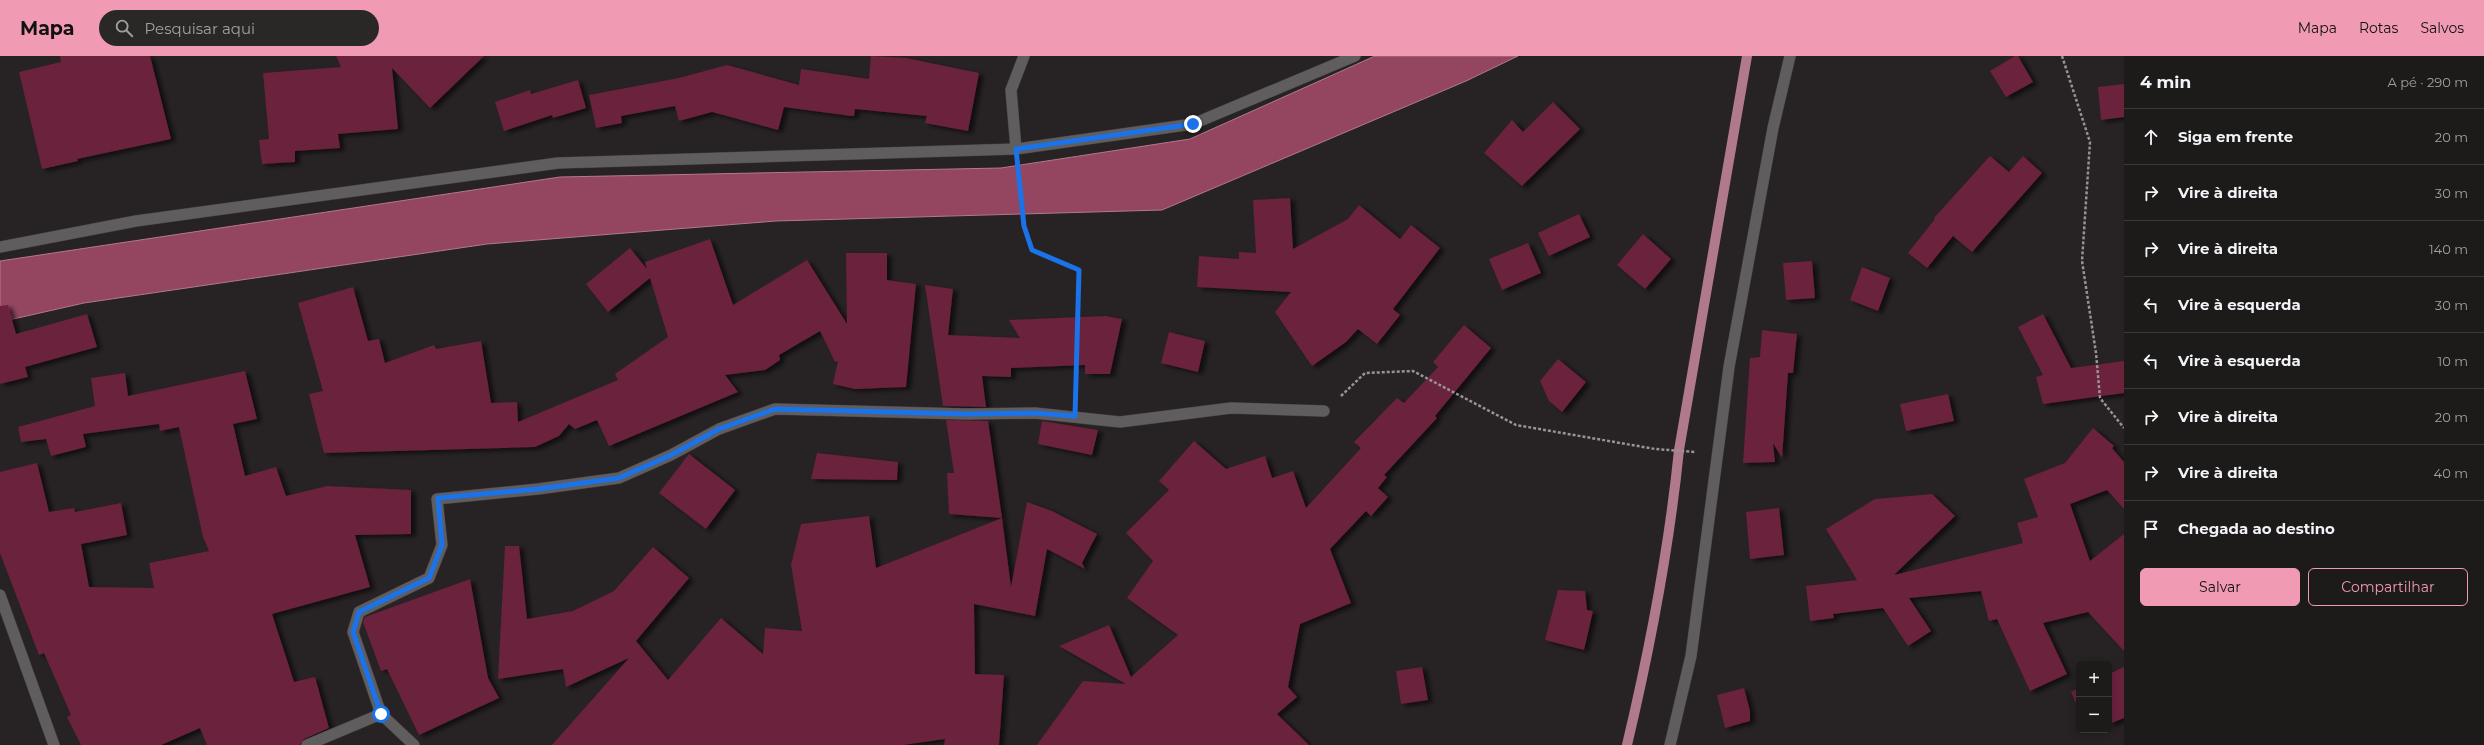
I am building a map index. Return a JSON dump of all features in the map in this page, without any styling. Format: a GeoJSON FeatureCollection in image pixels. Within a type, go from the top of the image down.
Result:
{"type":"FeatureCollection","features":[{"type":"Feature","properties":{"kind":"street"},"geometry":{"type":"LineString","coordinates":[[1016,149],[1011,90],[1024,56]]}},
{"type":"Feature","properties":{"kind":"street"},"geometry":{"type":"LineString","coordinates":[[0,247],[136,221],[558,163],[1016,149],[1193,124],[1355,56]]}},
{"type":"Feature","properties":{"kind":"street"},"geometry":{"type":"LineString","coordinates":[[1670,745],[1691,656],[1729,367],[1773,128],[1790,56]]}},
{"type":"Feature","properties":{"kind":"street"},"geometry":{"type":"LineString","coordinates":[[414,745],[381,714],[353,632],[359,612],[429,578],[442,545],[438,498],[538,489],[619,478],[671,455],[719,429],[775,409],[968,414],[1035,413],[1075,416],[1120,422],[1231,408],[1324,411]]}},
{"type":"Feature","properties":{"kind":"street"},"geometry":{"type":"LineString","coordinates":[[0,595],[5,625],[54,745]]}},
{"type":"Feature","properties":{"kind":"street"},"geometry":{"type":"LineString","coordinates":[[307,745],[381,714]]}},
{"type":"Feature","properties":{"kind":"path"},"geometry":{"type":"LineString","coordinates":[[2062,56],[2090,142],[2082,261],[2096,352],[2100,398],[2124,428]]}},
{"type":"Feature","properties":{"kind":"path"},"geometry":{"type":"LineString","coordinates":[[1016,149],[1024,226],[1032,250],[1079,270],[1075,416]]}},
{"type":"Feature","properties":{"kind":"path"},"geometry":{"type":"LineString","coordinates":[[1324,411],[1365,373],[1413,371],[1516,425],[1655,449],[1679,450]]}},
{"type":"Feature","properties":{"kind":"shaded area"},"geometry":{"type":"Polygon","coordinates":[[[1375,56],[1518,56],[1466,81],[1162,210],[776,221],[487,244],[84,303],[0,322],[0,261],[560,177],[1001,168],[1190,139],[1375,56]]]}},
{"type":"Feature","properties":{"kind":"building"},"geometry":{"type":"Polygon","coordinates":[[[60,56],[150,56],[171,139],[77,159],[78,161],[42,169],[19,72],[61,62],[60,56]]]}},
{"type":"Feature","properties":{"kind":"building"},"geometry":{"type":"Polygon","coordinates":[[[336,56],[484,56],[430,108],[392,68],[398,129],[338,134],[340,148],[295,151],[295,162],[262,164],[259,140],[269,139],[263,73],[341,67],[336,56]]]}},
{"type":"Feature","properties":{"kind":"building"},"geometry":{"type":"Polygon","coordinates":[[[871,56],[906,58],[979,73],[968,131],[925,123],[927,116],[855,109],[854,116],[851,116],[784,107],[778,130],[712,112],[679,121],[675,106],[621,116],[622,123],[596,128],[589,95],[679,78],[727,65],[799,85],[801,69],[869,79],[871,56]]]}},
{"type":"Feature","properties":{"kind":"building"},"geometry":{"type":"Polygon","coordinates":[[[2015,56],[2018,56],[2033,82],[2006,97],[1990,71],[2015,56]]]}},
{"type":"Feature","properties":{"kind":"building"},"geometry":{"type":"Polygon","coordinates":[[[578,80],[586,108],[553,118],[552,115],[504,131],[495,102],[530,90],[531,94],[578,80]]]}},
{"type":"Feature","properties":{"kind":"building"},"geometry":{"type":"Polygon","coordinates":[[[2124,84],[2124,117],[2101,120],[2098,87],[2124,84]]]}},
{"type":"Feature","properties":{"kind":"building"},"geometry":{"type":"Polygon","coordinates":[[[1553,102],[1580,129],[1522,186],[1484,153],[1512,120],[1523,132],[1553,102]]]}},
{"type":"Feature","properties":{"kind":"building"},"geometry":{"type":"Polygon","coordinates":[[[1990,156],[2009,172],[2023,156],[2042,173],[1972,252],[1953,236],[1927,268],[1908,253],[1935,219],[1934,218],[1990,156]]]}},
{"type":"Feature","properties":{"kind":"building"},"geometry":{"type":"Polygon","coordinates":[[[1290,198],[1293,249],[1348,219],[1359,205],[1400,239],[1411,225],[1440,248],[1393,309],[1400,315],[1377,344],[1358,329],[1346,342],[1312,366],[1275,312],[1291,292],[1197,287],[1199,256],[1239,259],[1239,252],[1256,253],[1253,200],[1290,198]]]}},
{"type":"Feature","properties":{"kind":"building"},"geometry":{"type":"Polygon","coordinates":[[[1579,214],[1590,237],[1549,256],[1538,233],[1579,214]]]}},
{"type":"Feature","properties":{"kind":"building"},"geometry":{"type":"Polygon","coordinates":[[[1643,234],[1671,259],[1645,289],[1617,265],[1643,234]]]}},
{"type":"Feature","properties":{"kind":"building"},"geometry":{"type":"Polygon","coordinates":[[[710,239],[733,305],[807,260],[847,324],[846,253],[887,253],[887,280],[916,284],[906,387],[855,389],[833,384],[838,361],[835,362],[820,331],[779,355],[780,360],[765,370],[725,375],[738,392],[609,446],[597,420],[575,429],[569,424],[559,436],[535,447],[324,453],[309,394],[323,391],[298,303],[353,287],[368,341],[379,339],[385,363],[434,345],[436,349],[481,341],[491,403],[517,402],[518,422],[618,380],[615,374],[668,337],[650,278],[608,312],[586,284],[630,248],[647,269],[645,262],[710,239]]]}},
{"type":"Feature","properties":{"kind":"building"},"geometry":{"type":"Polygon","coordinates":[[[1528,243],[1541,273],[1502,290],[1489,259],[1528,243]]]}},
{"type":"Feature","properties":{"kind":"building"},"geometry":{"type":"Polygon","coordinates":[[[1812,261],[1815,298],[1786,300],[1783,263],[1812,261]]]}},
{"type":"Feature","properties":{"kind":"building"},"geometry":{"type":"Polygon","coordinates":[[[1862,267],[1890,278],[1878,311],[1850,300],[1862,267]]]}},
{"type":"Feature","properties":{"kind":"building"},"geometry":{"type":"Polygon","coordinates":[[[925,285],[953,289],[948,335],[1020,338],[1009,320],[1106,316],[1122,319],[1110,374],[1085,374],[1085,365],[1011,368],[1011,377],[982,376],[986,407],[943,406],[925,285]]]}},
{"type":"Feature","properties":{"kind":"building"},"geometry":{"type":"Polygon","coordinates":[[[8,305],[16,334],[87,314],[97,347],[25,367],[28,377],[0,384],[0,306],[8,305]]]}},
{"type":"Feature","properties":{"kind":"building"},"geometry":{"type":"Polygon","coordinates":[[[2043,314],[2071,368],[2124,361],[2124,393],[2043,404],[2036,377],[2043,375],[2018,327],[2043,314]]]}},
{"type":"Feature","properties":{"kind":"building"},"geometry":{"type":"Polygon","coordinates":[[[1464,325],[1491,348],[1435,416],[1437,418],[1384,475],[1387,477],[1378,488],[1388,497],[1371,516],[1366,511],[1330,549],[1351,603],[1300,624],[1288,687],[1297,697],[1277,714],[1309,745],[1037,745],[1083,681],[1126,684],[1059,646],[1109,625],[1131,677],[1178,635],[1127,598],[1153,561],[1126,533],[1169,490],[1159,481],[1194,441],[1226,469],[1265,456],[1272,478],[1293,471],[1306,508],[1361,448],[1354,442],[1397,398],[1404,403],[1438,367],[1433,362],[1464,325]]]}},
{"type":"Feature","properties":{"kind":"building"},"geometry":{"type":"Polygon","coordinates":[[[1762,330],[1797,334],[1793,373],[1788,373],[1782,458],[1773,443],[1775,462],[1743,463],[1750,358],[1760,357],[1762,330]]]}},
{"type":"Feature","properties":{"kind":"building"},"geometry":{"type":"Polygon","coordinates":[[[1169,332],[1205,341],[1198,372],[1161,363],[1169,332]]]}},
{"type":"Feature","properties":{"kind":"building"},"geometry":{"type":"Polygon","coordinates":[[[1558,359],[1586,382],[1562,412],[1549,401],[1540,381],[1558,359]]]}},
{"type":"Feature","properties":{"kind":"building"},"geometry":{"type":"Polygon","coordinates":[[[245,371],[257,419],[233,424],[245,476],[276,467],[286,496],[327,486],[411,490],[411,534],[355,535],[370,587],[272,614],[294,682],[315,677],[329,728],[304,739],[300,745],[207,745],[200,728],[161,745],[81,745],[67,717],[71,715],[44,653],[39,655],[0,553],[0,472],[37,463],[49,512],[74,508],[75,512],[121,503],[127,535],[81,544],[89,587],[154,588],[149,563],[209,551],[203,537],[179,427],[160,431],[159,424],[83,434],[86,447],[51,456],[46,439],[21,442],[18,427],[95,406],[91,378],[125,373],[128,396],[245,371]]]}},
{"type":"Feature","properties":{"kind":"building"},"geometry":{"type":"Polygon","coordinates":[[[1948,394],[1954,421],[1906,431],[1900,404],[1948,394]]]}},
{"type":"Feature","properties":{"kind":"building"},"geometry":{"type":"Polygon","coordinates":[[[946,420],[988,421],[1002,518],[949,514],[947,473],[954,473],[946,420]]]}},
{"type":"Feature","properties":{"kind":"building"},"geometry":{"type":"Polygon","coordinates":[[[1042,421],[1098,430],[1092,455],[1038,444],[1042,421]]]}},
{"type":"Feature","properties":{"kind":"building"},"geometry":{"type":"Polygon","coordinates":[[[2093,428],[2114,446],[2112,448],[2124,462],[2124,509],[2107,490],[2070,504],[2090,561],[2124,534],[2124,651],[2088,612],[2043,623],[2067,674],[2030,691],[1997,619],[1989,621],[1981,591],[1909,598],[1931,631],[1908,646],[1883,608],[1833,614],[1834,618],[1810,621],[1806,586],[1857,580],[1826,529],[1875,499],[1932,494],[1955,516],[1894,575],[2023,543],[2017,523],[2038,517],[2024,479],[2065,463],[2093,428]]]}},
{"type":"Feature","properties":{"kind":"building"},"geometry":{"type":"Polygon","coordinates":[[[817,453],[898,462],[897,480],[811,479],[817,453]]]}},
{"type":"Feature","properties":{"kind":"building"},"geometry":{"type":"Polygon","coordinates":[[[689,454],[735,490],[706,529],[659,493],[689,454]]]}},
{"type":"Feature","properties":{"kind":"building"},"geometry":{"type":"Polygon","coordinates":[[[1027,502],[1052,511],[1097,534],[1082,563],[1085,569],[1047,549],[1035,616],[974,604],[975,674],[1004,675],[999,745],[944,745],[945,739],[903,745],[552,745],[629,658],[566,687],[563,669],[498,679],[505,546],[519,546],[527,619],[573,611],[614,591],[653,547],[689,578],[636,641],[668,680],[721,618],[763,654],[765,628],[802,631],[791,565],[801,524],[869,516],[876,568],[1002,518],[1011,587],[1027,502]]]}},
{"type":"Feature","properties":{"kind":"building"},"geometry":{"type":"Polygon","coordinates":[[[1779,508],[1784,555],[1750,559],[1746,512],[1779,508]]]}},
{"type":"Feature","properties":{"kind":"building"},"geometry":{"type":"Polygon","coordinates":[[[470,579],[488,678],[499,698],[419,735],[387,669],[381,671],[363,622],[365,617],[470,579]]]}},
{"type":"Feature","properties":{"kind":"building"},"geometry":{"type":"Polygon","coordinates":[[[1558,590],[1585,591],[1587,610],[1593,611],[1584,650],[1545,640],[1558,590]]]}},
{"type":"Feature","properties":{"kind":"building"},"geometry":{"type":"Polygon","coordinates":[[[1422,667],[1428,700],[1401,704],[1396,671],[1422,667]]]}},
{"type":"Feature","properties":{"kind":"building"},"geometry":{"type":"Polygon","coordinates":[[[2124,667],[2124,718],[2112,723],[2112,697],[2112,673],[2124,667]]]}},
{"type":"Feature","properties":{"kind":"building"},"geometry":{"type":"Polygon","coordinates":[[[1744,688],[1750,711],[1750,721],[1725,728],[1717,695],[1744,688]]]}},
{"type":"Feature","properties":{"kind":"building"},"geometry":{"type":"Polygon","coordinates":[[[2076,690],[2076,703],[2071,692],[2076,690]]]}},
{"type":"Feature","properties":{"kind":"waterway"},"geometry":{"type":"LineString","coordinates":[[1627,745],[1658,598],[1670,524],[1679,450],[1747,56]]}},
{"type":"Feature","properties":{"kind":"route"},"geometry":{"type":"LineString","coordinates":[[381,714],[353,632],[359,612],[393,594],[429,578],[442,545],[438,498],[538,489],[619,478],[671,455],[719,429],[775,409],[867,410],[968,414],[1035,413],[1075,416],[1079,270],[1032,250],[1024,226],[1016,149],[1193,124]]}}]}
